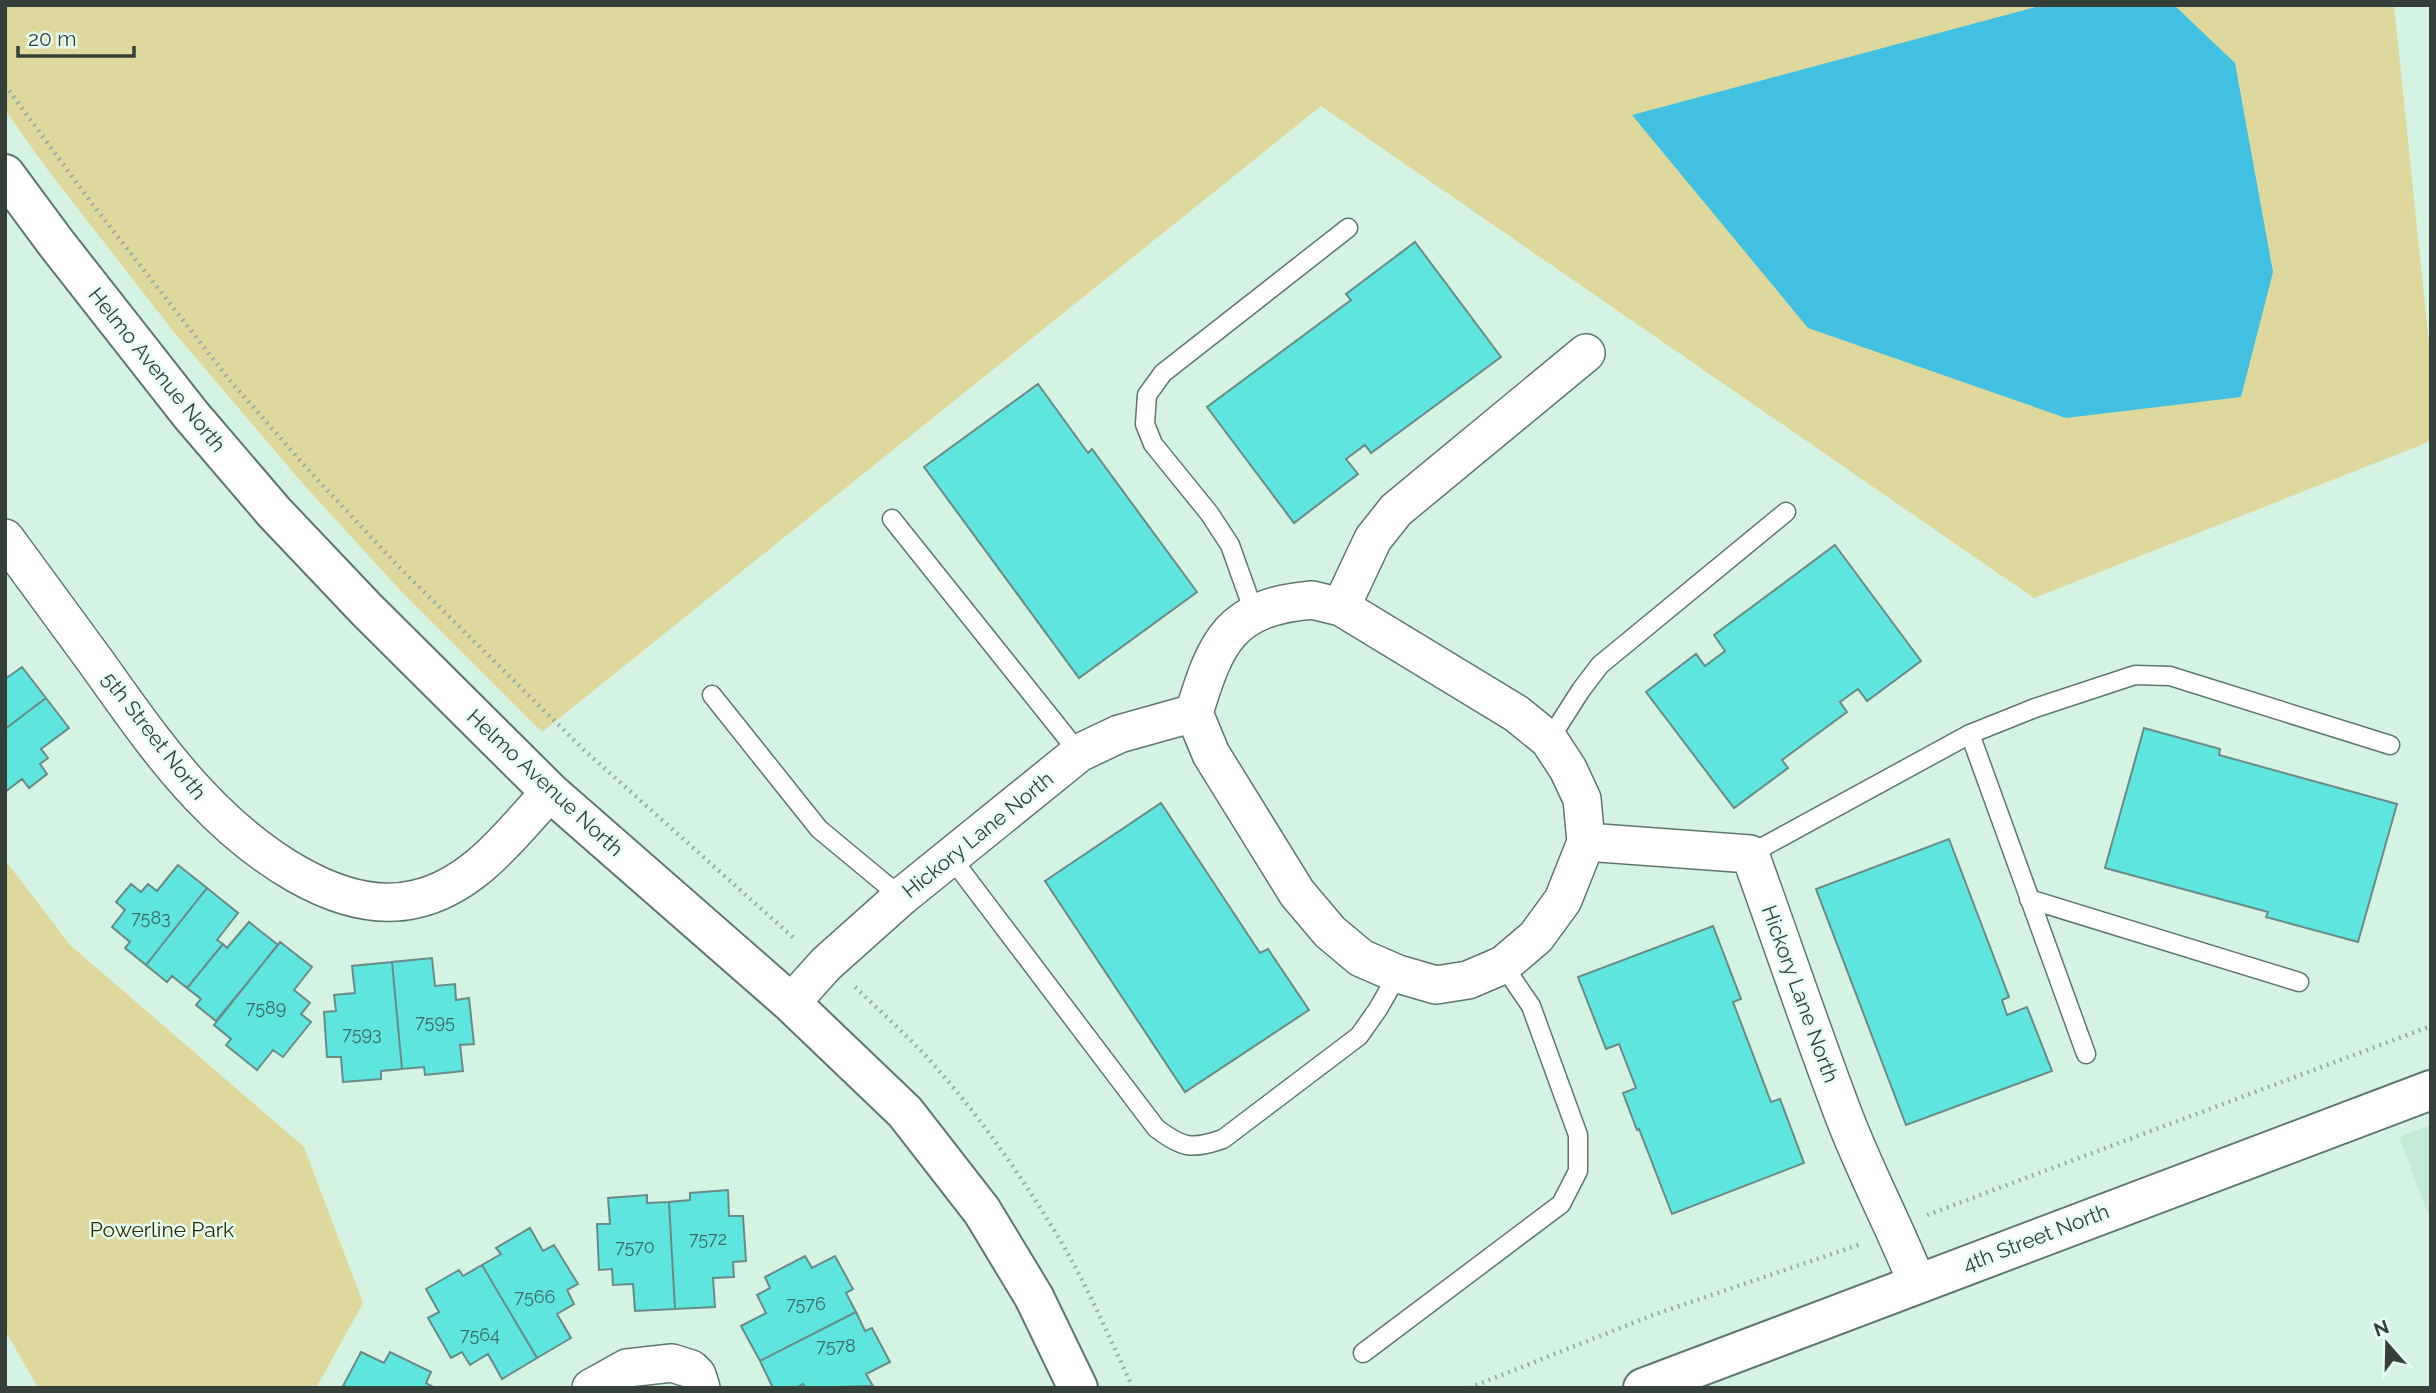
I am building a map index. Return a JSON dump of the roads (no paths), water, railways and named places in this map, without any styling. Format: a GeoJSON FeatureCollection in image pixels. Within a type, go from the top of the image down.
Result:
{"type":"FeatureCollection","features":[{"type":"Feature","properties":{"kind":"street","name":"Helmo Avenue North"},"geometry":{"type":"LineString","coordinates":[[5,174],[191,415],[274,512],[367,610],[550,792],[791,1003],[905,1112],[982,1211],[1034,1297],[1078,1388]]}},
{"type":"Feature","properties":{"kind":"street"},"geometry":{"type":"LineString","coordinates":[[1341,607],[1373,539],[1396,510],[1586,353]]}},
{"type":"Feature","properties":{"kind":"street","name":"5th Street North"},"geometry":{"type":"LineString","coordinates":[[5,538],[161,750],[198,794],[270,857],[321,887],[346,896],[385,902],[414,900],[434,893],[461,880],[484,861],[550,792]]}},
{"type":"Feature","properties":{"kind":"street"},"geometry":{"type":"LineString","coordinates":[[1312,600],[1341,607],[1517,714],[1549,740],[1569,769],[1582,799],[1587,842],[1563,900],[1536,937],[1503,965],[1468,980],[1436,985],[1398,974],[1362,958],[1330,932],[1297,893],[1211,754],[1194,713],[1216,650],[1234,625],[1255,615],[1284,603],[1312,600]]}},
{"type":"Feature","properties":{"kind":"street","name":"Hickory Lane North"},"geometry":{"type":"LineString","coordinates":[[791,1003],[826,964],[901,897],[1079,753],[1119,734],[1194,713]]}},
{"type":"Feature","properties":{"kind":"street"},"geometry":{"type":"LineString","coordinates":[[1587,842],[1750,854]]}},
{"type":"Feature","properties":{"kind":"street","name":"Hickory Lane North"},"geometry":{"type":"LineString","coordinates":[[1750,854],[1843,1112],[1917,1283]]}},
{"type":"Feature","properties":{"kind":"street","name":"4th Street North"},"geometry":{"type":"LineString","coordinates":[[1643,1388],[2431,1090]]}},
{"type":"Feature","properties":{"kind":"street"},"geometry":{"type":"LineString","coordinates":[[591,1388],[623,1369],[677,1363],[691,1368],[697,1375],[701,1388]]}},
{"type":"Feature","properties":{"kind":"lane"},"geometry":{"type":"LineString","coordinates":[[1255,615],[1230,545],[1209,513],[1153,444],[1145,424],[1147,395],[1163,373],[1348,228]]}},
{"type":"Feature","properties":{"kind":"lane"},"geometry":{"type":"LineString","coordinates":[[1549,740],[1600,665],[1786,512]]}},
{"type":"Feature","properties":{"kind":"lane"},"geometry":{"type":"LineString","coordinates":[[892,519],[1079,753]]}},
{"type":"Feature","properties":{"kind":"lane"},"geometry":{"type":"LineString","coordinates":[[1750,854],[1969,734],[2035,708],[2135,676],[2170,676],[2390,745]]}},
{"type":"Feature","properties":{"kind":"lane"},"geometry":{"type":"LineString","coordinates":[[712,695],[819,829],[901,897]]}},
{"type":"Feature","properties":{"kind":"lane"},"geometry":{"type":"LineString","coordinates":[[1969,734],[2086,1054]]}},
{"type":"Feature","properties":{"kind":"lane"},"geometry":{"type":"LineString","coordinates":[[950,856],[1156,1128],[1176,1143],[1199,1147],[1223,1139],[1359,1036],[1398,974]]}},
{"type":"Feature","properties":{"kind":"lane"},"geometry":{"type":"LineString","coordinates":[[2029,899],[2299,982]]}},
{"type":"Feature","properties":{"kind":"lane"},"geometry":{"type":"LineString","coordinates":[[1363,1353],[1561,1204],[1578,1171],[1578,1135],[1531,1006],[1503,965]]}},
{"type":"Feature","properties":{"kind":"water"},"geometry":{"type":"Polygon","coordinates":[[[2043,5],[2174,5],[2235,63],[2273,272],[2241,397],[2066,418],[1808,328],[1632,115],[2043,5]]]}},
{"type":"Feature","properties":{"kind":"park label","name":"Powerline Park"},"geometry":{"type":"Point","coordinates":[162,1230]}}]}
